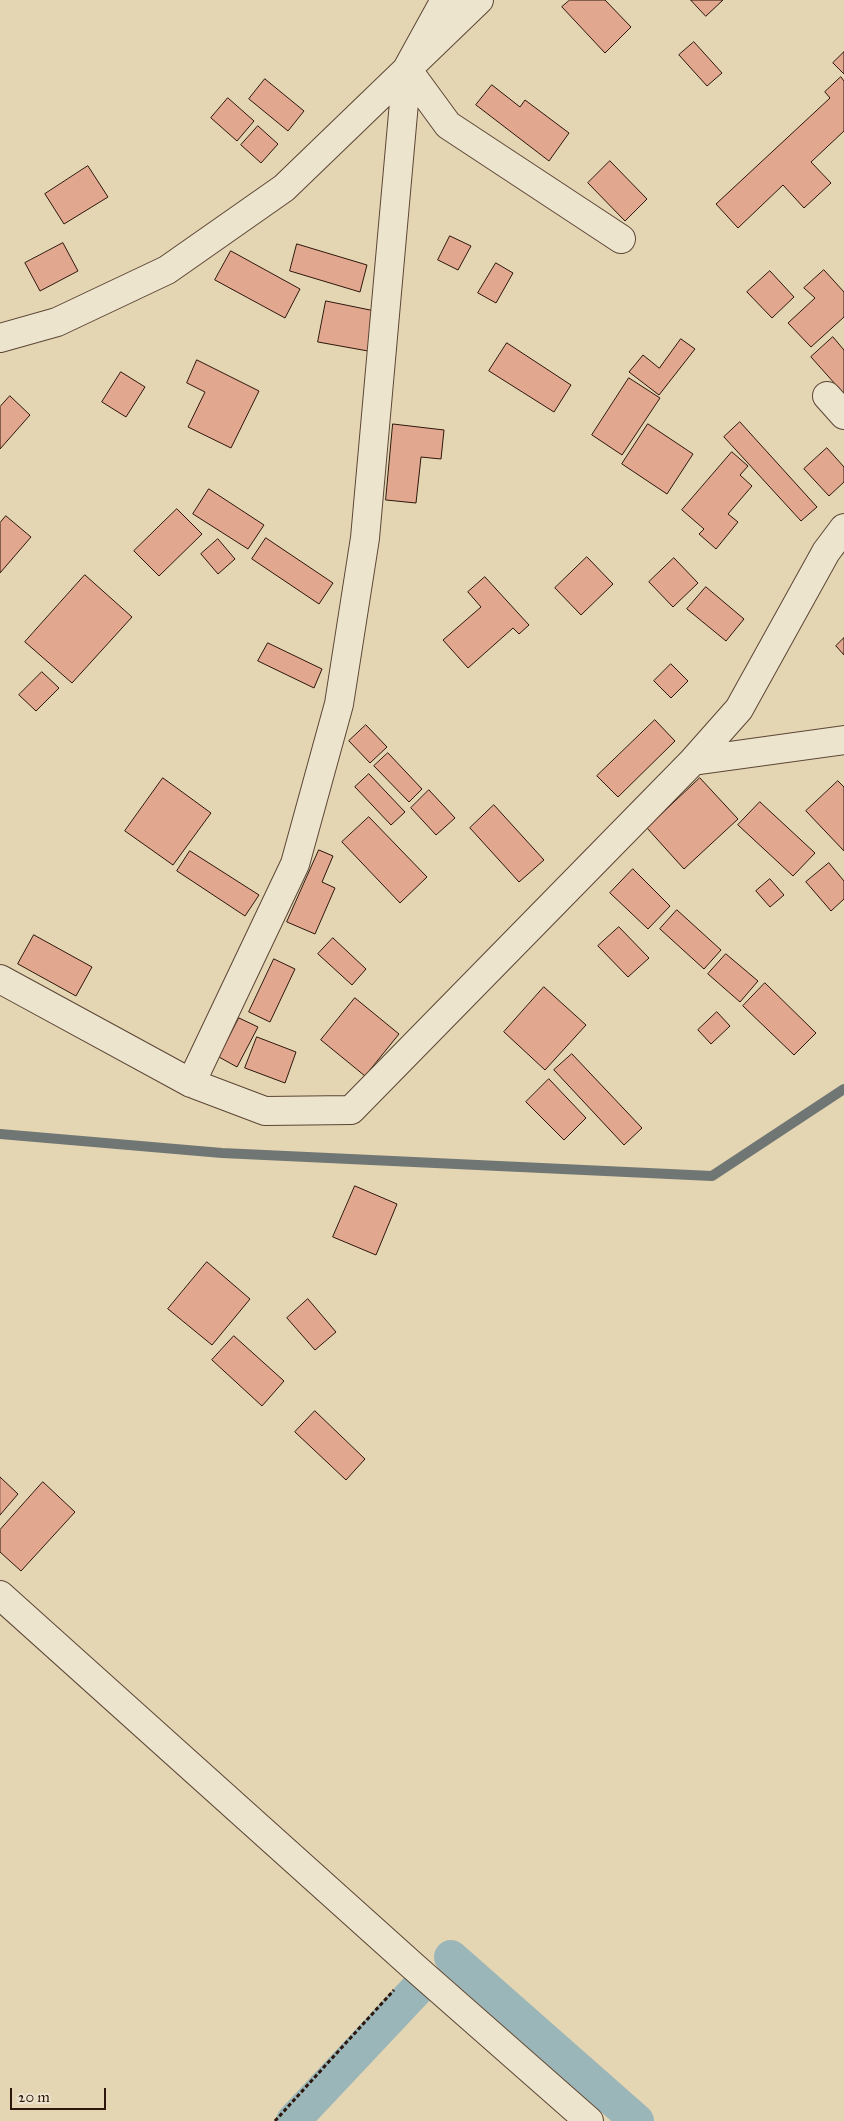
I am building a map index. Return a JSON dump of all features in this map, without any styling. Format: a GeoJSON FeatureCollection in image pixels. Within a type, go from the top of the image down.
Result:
{"type":"FeatureCollection","features":[{"type":"Feature","properties":{"kind":"street"},"geometry":{"type":"LineString","coordinates":[[191,1083],[295,864],[339,704],[366,538],[408,69],[445,0]]}},
{"type":"Feature","properties":{"kind":"street"},"geometry":{"type":"LineString","coordinates":[[0,338],[57,322],[167,270],[284,188],[479,0]]}},
{"type":"Feature","properties":{"kind":"street"},"geometry":{"type":"LineString","coordinates":[[408,69],[448,125],[621,239]]}},
{"type":"Feature","properties":{"kind":"street"},"geometry":{"type":"LineString","coordinates":[[0,979],[191,1083],[265,1111],[351,1110],[693,761],[739,709],[826,552],[844,528]]}},
{"type":"Feature","properties":{"kind":"street"},"geometry":{"type":"LineString","coordinates":[[693,761],[844,740]]}},
{"type":"Feature","properties":{"kind":"street"},"geometry":{"type":"LineString","coordinates":[[0,1595],[414,1967],[589,2121]]}},
{"type":"Feature","properties":{"kind":"path"},"geometry":{"type":"LineString","coordinates":[[275,2121],[414,1967]]}},
{"type":"Feature","properties":{"kind":"building"},"geometry":{"type":"Polygon","coordinates":[[[570,0],[605,0],[631,27],[605,53],[562,7],[570,0]]]}},
{"type":"Feature","properties":{"kind":"building"},"geometry":{"type":"Polygon","coordinates":[[[691,0],[723,0],[706,16],[691,0]]]}},
{"type":"Feature","properties":{"kind":"building"},"geometry":{"type":"Polygon","coordinates":[[[694,42],[722,73],[707,86],[679,55],[694,42]]]}},
{"type":"Feature","properties":{"kind":"building"},"geometry":{"type":"Polygon","coordinates":[[[844,52],[844,74],[833,63],[844,52]]]}},
{"type":"Feature","properties":{"kind":"building"},"geometry":{"type":"Polygon","coordinates":[[[841,77],[844,81],[844,131],[811,162],[831,183],[804,208],[783,185],[738,228],[716,204],[830,98],[825,92],[841,77]]]}},
{"type":"Feature","properties":{"kind":"building"},"geometry":{"type":"Polygon","coordinates":[[[265,79],[304,111],[288,131],[249,99],[265,79]]]}},
{"type":"Feature","properties":{"kind":"building"},"geometry":{"type":"Polygon","coordinates":[[[492,85],[520,107],[525,100],[569,133],[549,161],[476,105],[492,85]]]}},
{"type":"Feature","properties":{"kind":"building"},"geometry":{"type":"Polygon","coordinates":[[[228,98],[254,121],[237,141],[211,118],[228,98]]]}},
{"type":"Feature","properties":{"kind":"building"},"geometry":{"type":"Polygon","coordinates":[[[258,126],[278,144],[261,163],[241,145],[258,126]]]}},
{"type":"Feature","properties":{"kind":"building"},"geometry":{"type":"Polygon","coordinates":[[[610,161],[647,199],[625,221],[588,183],[610,161]]]}},
{"type":"Feature","properties":{"kind":"building"},"geometry":{"type":"Polygon","coordinates":[[[88,166],[108,197],[64,224],[45,194],[88,166]]]}},
{"type":"Feature","properties":{"kind":"building"},"geometry":{"type":"Polygon","coordinates":[[[450,236],[471,246],[458,270],[438,260],[450,236]]]}},
{"type":"Feature","properties":{"kind":"building"},"geometry":{"type":"Polygon","coordinates":[[[63,243],[78,271],[40,291],[25,263],[63,243]]]}},
{"type":"Feature","properties":{"kind":"building"},"geometry":{"type":"Polygon","coordinates":[[[297,244],[367,265],[360,292],[290,271],[297,244]]]}},
{"type":"Feature","properties":{"kind":"building"},"geometry":{"type":"Polygon","coordinates":[[[231,251],[300,289],[285,318],[215,280],[231,251]]]}},
{"type":"Feature","properties":{"kind":"building"},"geometry":{"type":"Polygon","coordinates":[[[496,263],[513,273],[496,303],[478,293],[496,263]]]}},
{"type":"Feature","properties":{"kind":"building"},"geometry":{"type":"Polygon","coordinates":[[[824,270],[844,292],[844,317],[811,347],[788,323],[815,298],[804,288],[824,270]]]}},
{"type":"Feature","properties":{"kind":"building"},"geometry":{"type":"Polygon","coordinates":[[[770,271],[794,297],[772,318],[747,292],[770,271]]]}},
{"type":"Feature","properties":{"kind":"building"},"geometry":{"type":"Polygon","coordinates":[[[326,301],[375,311],[368,351],[318,342],[326,301]]]}},
{"type":"Feature","properties":{"kind":"building"},"geometry":{"type":"Polygon","coordinates":[[[833,337],[844,350],[844,394],[811,357],[833,337]]]}},
{"type":"Feature","properties":{"kind":"building"},"geometry":{"type":"Polygon","coordinates":[[[681,339],[695,349],[659,395],[629,372],[643,355],[659,368],[681,339]]]}},
{"type":"Feature","properties":{"kind":"building"},"geometry":{"type":"Polygon","coordinates":[[[507,343],[571,385],[554,412],[489,371],[507,343]]]}},
{"type":"Feature","properties":{"kind":"building"},"geometry":{"type":"Polygon","coordinates":[[[197,360],[259,391],[231,448],[188,427],[205,392],[187,383],[197,360]]]}},
{"type":"Feature","properties":{"kind":"building"},"geometry":{"type":"Polygon","coordinates":[[[121,372],[145,387],[126,417],[102,402],[121,372]]]}},
{"type":"Feature","properties":{"kind":"building"},"geometry":{"type":"Polygon","coordinates":[[[629,378],[660,398],[622,455],[592,435],[629,378]]]}},
{"type":"Feature","properties":{"kind":"building"},"geometry":{"type":"Polygon","coordinates":[[[10,396],[30,415],[0,449],[0,407],[10,396]]]}},
{"type":"Feature","properties":{"kind":"building"},"geometry":{"type":"Polygon","coordinates":[[[740,422],[817,507],[801,521],[724,437],[740,422]]]}},
{"type":"Feature","properties":{"kind":"building"},"geometry":{"type":"Polygon","coordinates":[[[393,424],[444,430],[441,459],[421,457],[416,503],[386,500],[393,424]]]}},
{"type":"Feature","properties":{"kind":"building"},"geometry":{"type":"Polygon","coordinates":[[[648,424],[693,454],[667,494],[622,464],[648,424]]]}},
{"type":"Feature","properties":{"kind":"building"},"geometry":{"type":"Polygon","coordinates":[[[827,448],[844,467],[844,482],[829,496],[804,469],[827,448]]]}},
{"type":"Feature","properties":{"kind":"building"},"geometry":{"type":"Polygon","coordinates":[[[732,452],[748,466],[740,475],[752,486],[728,514],[738,522],[716,549],[699,534],[704,529],[682,510],[732,452]]]}},
{"type":"Feature","properties":{"kind":"building"},"geometry":{"type":"Polygon","coordinates":[[[209,489],[264,525],[248,549],[193,514],[209,489]]]}},
{"type":"Feature","properties":{"kind":"building"},"geometry":{"type":"Polygon","coordinates":[[[177,509],[202,534],[159,576],[134,551],[177,509]]]}},
{"type":"Feature","properties":{"kind":"building"},"geometry":{"type":"Polygon","coordinates":[[[6,516],[31,537],[0,573],[0,523],[6,516]]]}},
{"type":"Feature","properties":{"kind":"building"},"geometry":{"type":"Polygon","coordinates":[[[266,538],[333,583],[319,604],[252,559],[266,538]]]}},
{"type":"Feature","properties":{"kind":"building"},"geometry":{"type":"Polygon","coordinates":[[[218,539],[235,559],[218,574],[201,554],[218,539]]]}},
{"type":"Feature","properties":{"kind":"building"},"geometry":{"type":"Polygon","coordinates":[[[587,557],[613,584],[581,615],[555,588],[587,557]]]}},
{"type":"Feature","properties":{"kind":"building"},"geometry":{"type":"Polygon","coordinates":[[[674,558],[698,583],[673,607],[649,582],[674,558]]]}},
{"type":"Feature","properties":{"kind":"building"},"geometry":{"type":"Polygon","coordinates":[[[85,575],[132,617],[72,683],[25,642],[85,575]]]}},
{"type":"Feature","properties":{"kind":"building"},"geometry":{"type":"Polygon","coordinates":[[[485,577],[529,625],[519,634],[513,628],[468,668],[443,640],[481,607],[468,592],[485,577]]]}},
{"type":"Feature","properties":{"kind":"building"},"geometry":{"type":"Polygon","coordinates":[[[706,587],[744,619],[726,641],[687,609],[706,587]]]}},
{"type":"Feature","properties":{"kind":"building"},"geometry":{"type":"Polygon","coordinates":[[[844,638],[844,655],[836,646],[844,638]]]}},
{"type":"Feature","properties":{"kind":"building"},"geometry":{"type":"Polygon","coordinates":[[[268,643],[322,669],[314,688],[258,661],[268,643]]]}},
{"type":"Feature","properties":{"kind":"building"},"geometry":{"type":"Polygon","coordinates":[[[671,664],[688,681],[671,698],[654,681],[671,664]]]}},
{"type":"Feature","properties":{"kind":"building"},"geometry":{"type":"Polygon","coordinates":[[[42,672],[59,688],[36,711],[19,695],[42,672]]]}},
{"type":"Feature","properties":{"kind":"building"},"geometry":{"type":"Polygon","coordinates":[[[655,720],[675,741],[618,797],[597,776],[655,720]]]}},
{"type":"Feature","properties":{"kind":"building"},"geometry":{"type":"Polygon","coordinates":[[[366,725],[387,747],[370,763],[349,741],[366,725]]]}},
{"type":"Feature","properties":{"kind":"building"},"geometry":{"type":"Polygon","coordinates":[[[388,753],[422,789],[409,802],[374,766],[388,753]]]}},
{"type":"Feature","properties":{"kind":"building"},"geometry":{"type":"Polygon","coordinates":[[[369,774],[405,812],[391,825],[355,787],[369,774]]]}},
{"type":"Feature","properties":{"kind":"building"},"geometry":{"type":"Polygon","coordinates":[[[163,778],[211,813],[173,865],[125,831],[163,778]]]}},
{"type":"Feature","properties":{"kind":"building"},"geometry":{"type":"Polygon","coordinates":[[[700,778],[738,819],[684,869],[647,828],[700,778]]]}},
{"type":"Feature","properties":{"kind":"building"},"geometry":{"type":"Polygon","coordinates":[[[838,781],[844,787],[844,851],[806,811],[838,781]]]}},
{"type":"Feature","properties":{"kind":"building"},"geometry":{"type":"Polygon","coordinates":[[[429,790],[455,818],[436,835],[411,808],[429,790]]]}},
{"type":"Feature","properties":{"kind":"building"},"geometry":{"type":"Polygon","coordinates":[[[760,802],[815,853],[793,876],[738,825],[760,802]]]}},
{"type":"Feature","properties":{"kind":"building"},"geometry":{"type":"Polygon","coordinates":[[[494,805],[544,860],[519,882],[470,828],[494,805]]]}},
{"type":"Feature","properties":{"kind":"building"},"geometry":{"type":"Polygon","coordinates":[[[369,817],[427,877],[400,903],[342,842],[369,817]]]}},
{"type":"Feature","properties":{"kind":"building"},"geometry":{"type":"Polygon","coordinates":[[[319,850],[333,856],[322,882],[335,888],[315,934],[287,922],[319,850]]]}},
{"type":"Feature","properties":{"kind":"building"},"geometry":{"type":"Polygon","coordinates":[[[190,851],[259,895],[245,916],[177,871],[190,851]]]}},
{"type":"Feature","properties":{"kind":"building"},"geometry":{"type":"Polygon","coordinates":[[[829,863],[844,881],[844,899],[831,911],[806,882],[829,863]]]}},
{"type":"Feature","properties":{"kind":"building"},"geometry":{"type":"Polygon","coordinates":[[[633,869],[670,906],[648,929],[610,893],[633,869]]]}},
{"type":"Feature","properties":{"kind":"building"},"geometry":{"type":"Polygon","coordinates":[[[770,879],[784,895],[770,907],[756,891],[770,879]]]}},
{"type":"Feature","properties":{"kind":"building"},"geometry":{"type":"Polygon","coordinates":[[[677,910],[721,950],[704,969],[660,929],[677,910]]]}},
{"type":"Feature","properties":{"kind":"building"},"geometry":{"type":"Polygon","coordinates":[[[619,927],[649,958],[628,977],[598,946],[619,927]]]}},
{"type":"Feature","properties":{"kind":"building"},"geometry":{"type":"Polygon","coordinates":[[[34,935],[92,967],[76,996],[18,964],[34,935]]]}},
{"type":"Feature","properties":{"kind":"building"},"geometry":{"type":"Polygon","coordinates":[[[333,938],[366,969],[352,985],[318,954],[333,938]]]}},
{"type":"Feature","properties":{"kind":"building"},"geometry":{"type":"Polygon","coordinates":[[[726,954],[758,981],[740,1002],[708,974],[726,954]]]}},
{"type":"Feature","properties":{"kind":"building"},"geometry":{"type":"Polygon","coordinates":[[[274,959],[295,969],[270,1022],[249,1012],[274,959]]]}},
{"type":"Feature","properties":{"kind":"building"},"geometry":{"type":"Polygon","coordinates":[[[765,983],[816,1033],[794,1055],[743,1006],[765,983]]]}},
{"type":"Feature","properties":{"kind":"building"},"geometry":{"type":"Polygon","coordinates":[[[544,987],[586,1025],[545,1070],[504,1032],[544,987]]]}},
{"type":"Feature","properties":{"kind":"building"},"geometry":{"type":"Polygon","coordinates":[[[355,998],[399,1034],[365,1076],[321,1040],[355,998]]]}},
{"type":"Feature","properties":{"kind":"building"},"geometry":{"type":"Polygon","coordinates":[[[717,1012],[730,1026],[711,1044],[698,1030],[717,1012]]]}},
{"type":"Feature","properties":{"kind":"building"},"geometry":{"type":"Polygon","coordinates":[[[239,1018],[258,1027],[237,1067],[219,1057],[239,1018]]]}},
{"type":"Feature","properties":{"kind":"building"},"geometry":{"type":"Polygon","coordinates":[[[257,1037],[296,1052],[285,1083],[245,1068],[257,1037]]]}},
{"type":"Feature","properties":{"kind":"building"},"geometry":{"type":"Polygon","coordinates":[[[572,1054],[642,1128],[624,1145],[554,1070],[572,1054]]]}},
{"type":"Feature","properties":{"kind":"building"},"geometry":{"type":"Polygon","coordinates":[[[549,1079],[586,1118],[564,1140],[526,1102],[549,1079]]]}},
{"type":"Feature","properties":{"kind":"building"},"geometry":{"type":"Polygon","coordinates":[[[355,1186],[397,1204],[376,1255],[333,1237],[355,1186]]]}},
{"type":"Feature","properties":{"kind":"building"},"geometry":{"type":"Polygon","coordinates":[[[207,1262],[250,1299],[212,1345],[168,1309],[207,1262]]]}},
{"type":"Feature","properties":{"kind":"building"},"geometry":{"type":"Polygon","coordinates":[[[308,1299],[336,1332],[315,1350],[287,1318],[308,1299]]]}},
{"type":"Feature","properties":{"kind":"building"},"geometry":{"type":"Polygon","coordinates":[[[234,1336],[284,1381],[262,1406],[212,1360],[234,1336]]]}},
{"type":"Feature","properties":{"kind":"building"},"geometry":{"type":"Polygon","coordinates":[[[315,1411],[365,1459],[346,1480],[295,1432],[315,1411]]]}},
{"type":"Feature","properties":{"kind":"building"},"geometry":{"type":"Polygon","coordinates":[[[0,1477],[18,1494],[0,1515],[0,1477]]]}},
{"type":"Feature","properties":{"kind":"building"},"geometry":{"type":"Polygon","coordinates":[[[43,1482],[75,1512],[21,1571],[0,1552],[0,1530],[43,1482]]]}},
{"type":"Feature","properties":{"kind":"waterway"},"geometry":{"type":"LineString","coordinates":[[0,1134],[222,1153],[712,1176],[844,1089]]}},
{"type":"Feature","properties":{"kind":"waterway"},"geometry":{"type":"LineString","coordinates":[[451,1957],[637,2121]]}},
{"type":"Feature","properties":{"kind":"waterway"},"geometry":{"type":"LineString","coordinates":[[293,2121],[418,1988]]}}]}
